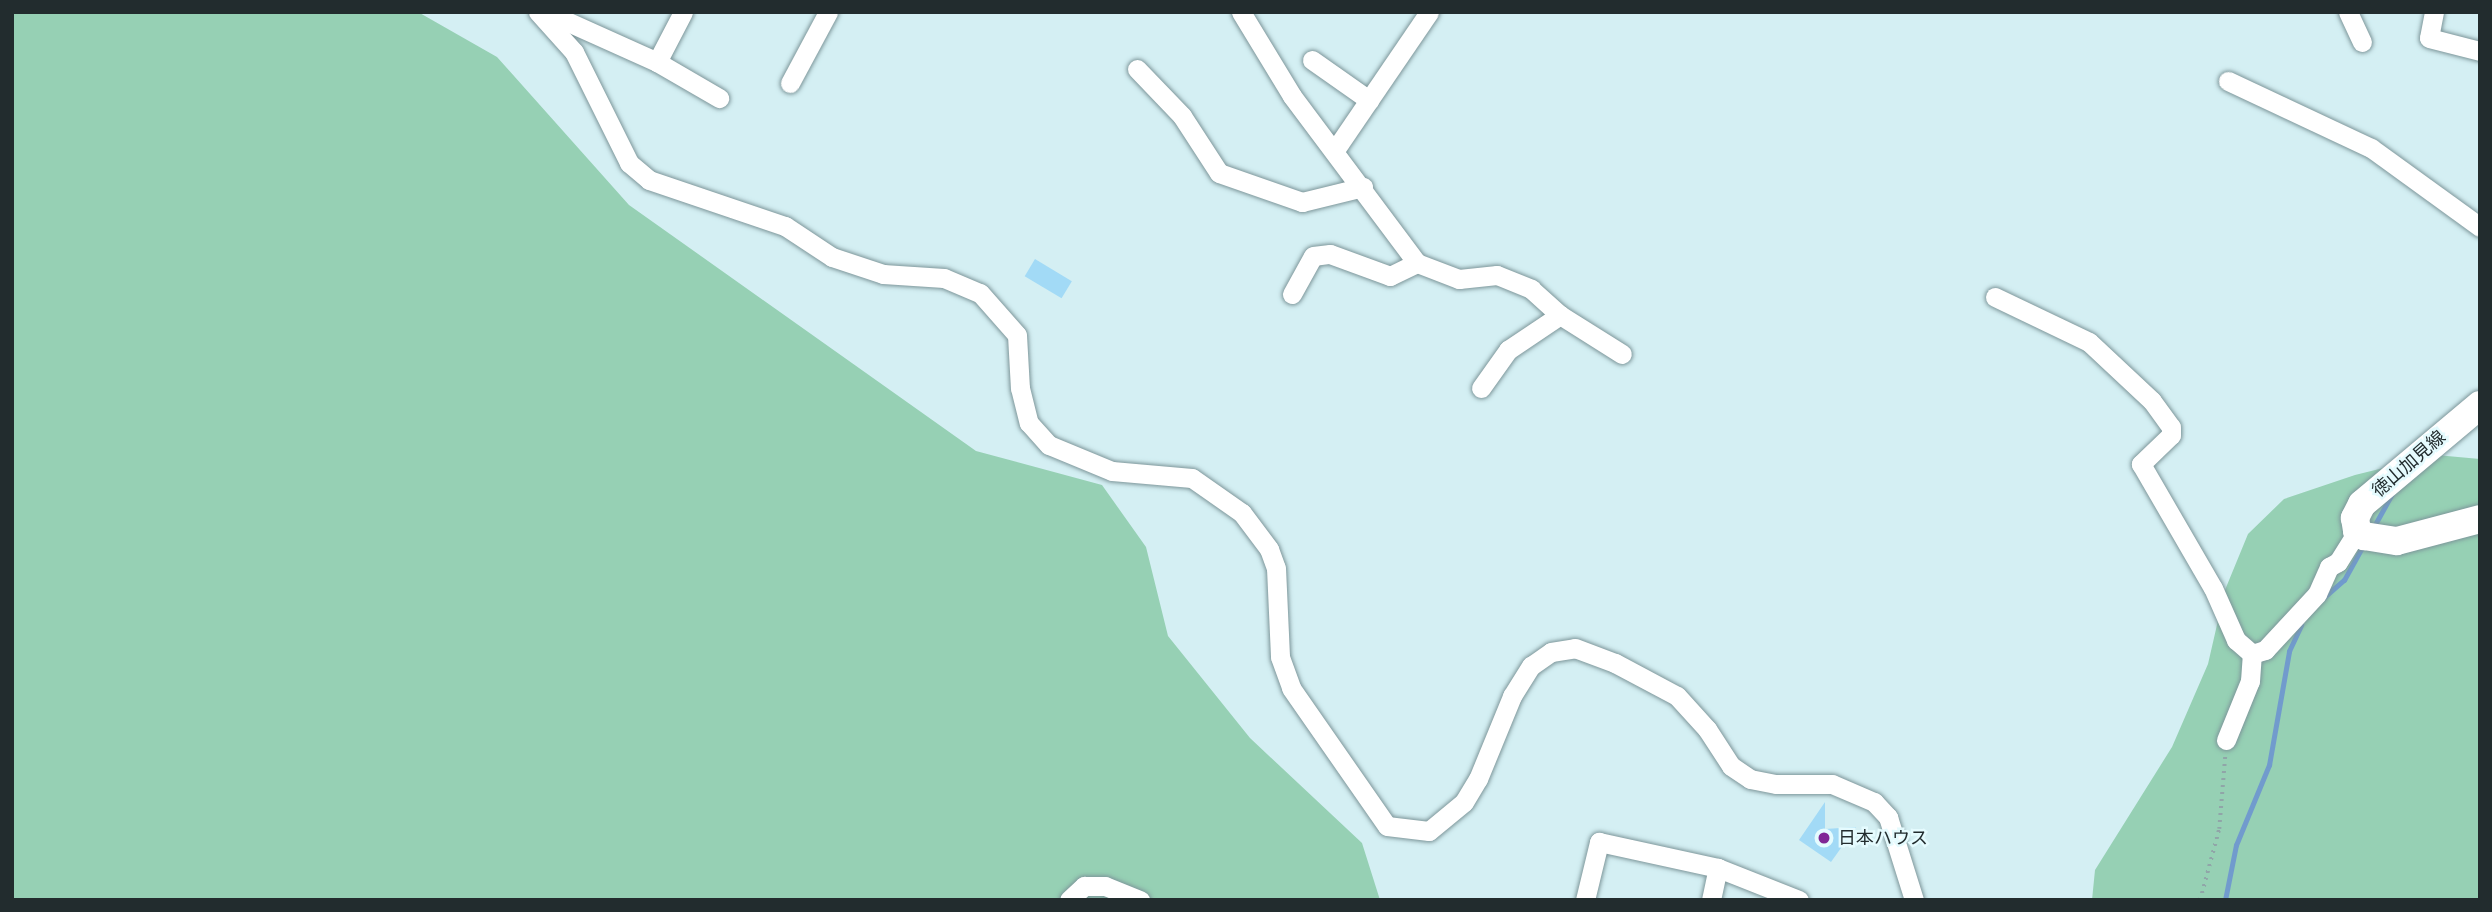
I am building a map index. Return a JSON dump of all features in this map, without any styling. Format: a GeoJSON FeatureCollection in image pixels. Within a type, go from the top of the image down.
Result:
{"type":"FeatureCollection","features":[{"type":"Feature","properties":{"kind":"street"},"geometry":{"type":"LineString","coordinates":[[538,12],[574,52],[629,163],[649,180],[785,226],[832,257],[884,274],[944,278],[980,293],[1017,335],[1020,388],[1029,423],[1049,445],[1112,471],[1192,478],[1242,513],[1269,549],[1276,568],[1280,657],[1291,688],[1387,826],[1429,831],[1464,802],[1478,779],[1512,696],[1531,666],[1551,652],[1575,648],[1615,663],[1677,696],[1707,729],[1731,766],[1751,779],[1776,784],[1832,783],[1874,802],[1888,817],[1914,900]]}},
{"type":"Feature","properties":{"kind":"street"},"geometry":{"type":"LineString","coordinates":[[545,12],[657,62],[719,98]]}},
{"type":"Feature","properties":{"kind":"street"},"geometry":{"type":"LineString","coordinates":[[657,62],[683,12]]}},
{"type":"Feature","properties":{"kind":"street"},"geometry":{"type":"LineString","coordinates":[[790,83],[828,12]]}},
{"type":"Feature","properties":{"kind":"street"},"geometry":{"type":"LineString","coordinates":[[1241,12],[1292,96],[1417,262],[1459,279],[1497,275],[1531,289],[1560,315],[1622,354]]}},
{"type":"Feature","properties":{"kind":"street"},"geometry":{"type":"LineString","coordinates":[[1335,150],[1429,12]]}},
{"type":"Feature","properties":{"kind":"street"},"geometry":{"type":"LineString","coordinates":[[2348,12],[2362,42]]}},
{"type":"Feature","properties":{"kind":"street"},"geometry":{"type":"LineString","coordinates":[[2434,12],[2429,38],[2480,51]]}},
{"type":"Feature","properties":{"kind":"street"},"geometry":{"type":"LineString","coordinates":[[1312,60],[1370,100]]}},
{"type":"Feature","properties":{"kind":"street"},"geometry":{"type":"LineString","coordinates":[[1137,69],[1182,116],[1219,173],[1302,202],[1363,187]]}},
{"type":"Feature","properties":{"kind":"street"},"geometry":{"type":"LineString","coordinates":[[2228,81],[2371,148],[2480,228]]}},
{"type":"Feature","properties":{"kind":"street"},"geometry":{"type":"LineString","coordinates":[[1292,294],[1313,257],[1330,254],[1390,276],[1417,262]]}},
{"type":"Feature","properties":{"kind":"street"},"geometry":{"type":"LineString","coordinates":[[1995,297],[2089,342],[2152,401],[2171,427],[2171,435],[2141,464],[2213,588],[2236,640],[2252,654]]}},
{"type":"Feature","properties":{"kind":"street"},"geometry":{"type":"LineString","coordinates":[[1481,388],[1508,350],[1560,315]]}},
{"type":"Feature","properties":{"kind":"street","name":"徳山加見線"},"geometry":{"type":"LineString","coordinates":[[2357,531],[2355,518],[2362,505],[2480,405]]}},
{"type":"Feature","properties":{"kind":"street"},"geometry":{"type":"LineString","coordinates":[[2252,654],[2265,650],[2317,594],[2329,567],[2338,562],[2357,531],[2376,541],[2397,541],[2480,519]]}},
{"type":"Feature","properties":{"kind":"street"},"geometry":{"type":"LineString","coordinates":[[2226,740],[2250,681],[2252,654]]}},
{"type":"Feature","properties":{"kind":"street"},"geometry":{"type":"LineString","coordinates":[[1585,900],[1600,842],[1718,868],[1799,900]]}},
{"type":"Feature","properties":{"kind":"street"},"geometry":{"type":"LineString","coordinates":[[1711,900],[1718,868]]}},
{"type":"Feature","properties":{"kind":"street"},"geometry":{"type":"LineString","coordinates":[[1069,900],[1084,886],[1105,886],[1140,900]]}},
{"type":"Feature","properties":{"kind":"path"},"geometry":{"type":"LineString","coordinates":[[2200,900],[2218,829],[2226,740]]}},
{"type":"Feature","properties":{"kind":"green space"},"geometry":{"type":"Polygon","coordinates":[[[12,12],[418,12],[497,57],[629,205],[976,451],[1102,485],[1146,547],[1168,636],[1250,738],[1362,843],[1380,900],[12,900],[12,12]]]}},
{"type":"Feature","properties":{"kind":"green space"},"geometry":{"type":"Polygon","coordinates":[[[2436,455],[2480,459],[2480,900],[2092,900],[2095,870],[2172,747],[2208,664],[2225,590],[2248,534],[2284,499],[2355,475],[2436,455]]]}},
{"type":"Feature","properties":{"kind":"building"},"geometry":{"type":"Polygon","coordinates":[[[1035,259],[1072,281],[1062,298],[1025,276],[1035,259]]]}},
{"type":"Feature","properties":{"kind":"building","name":"日本ハウス"},"geometry":{"type":"Polygon","coordinates":[[[1825,802],[1825,829],[1856,827],[1831,862],[1799,840],[1825,802]]]}},
{"type":"Feature","properties":{"kind":"waterway"},"geometry":{"type":"LineString","coordinates":[[2373,528],[2392,494]]}},
{"type":"Feature","properties":{"kind":"waterway"},"geometry":{"type":"LineString","coordinates":[[2323,598],[2344,580],[2363,546]]}},
{"type":"Feature","properties":{"kind":"waterway"},"geometry":{"type":"LineString","coordinates":[[2225,900],[2236,845],[2269,765],[2289,651],[2301,625]]}},
{"type":"Feature","properties":{"kind":"place","name":"日本ハウス"},"geometry":{"type":"Point","coordinates":[1824,838]}}]}
